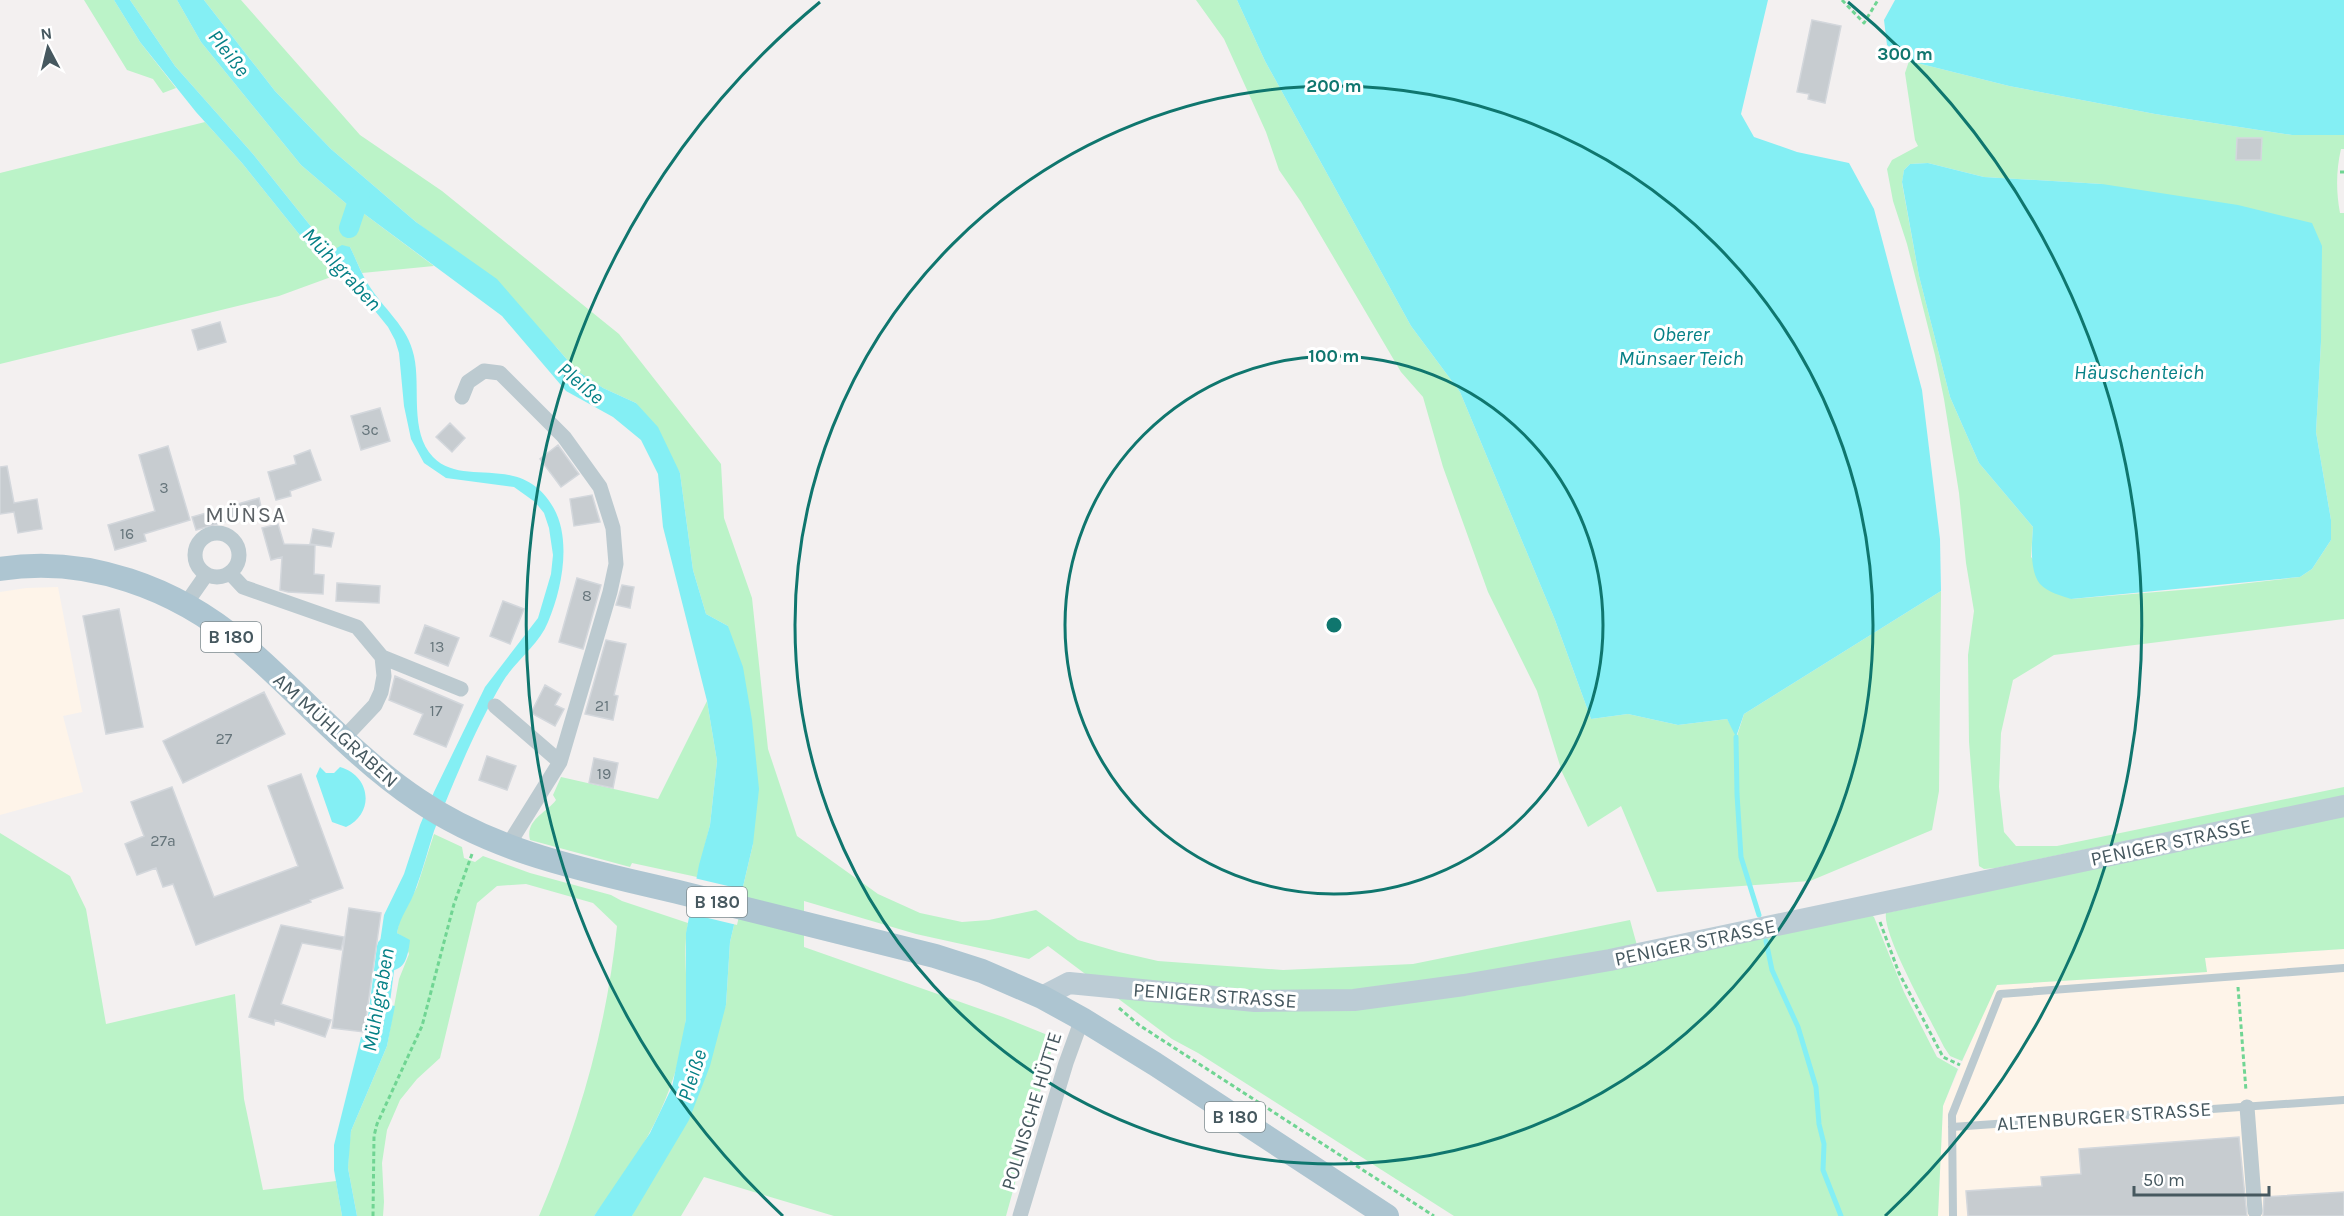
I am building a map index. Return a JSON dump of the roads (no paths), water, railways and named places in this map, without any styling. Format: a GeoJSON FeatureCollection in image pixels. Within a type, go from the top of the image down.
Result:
{"type":"FeatureCollection","features":[{"type":"Feature","properties":{"kind":"main road","name":"AM MÜHLGRABEN"},"geometry":{"type":"LineString","coordinates":[[0,569],[42,565],[97,571],[150,589],[185,605],[241,644],[342,740],[378,770],[449,820],[507,847],[581,869],[954,962],[982,971],[1042,997]]}},
{"type":"Feature","properties":{"kind":"main road","name":"B 180"},"geometry":{"type":"LineString","coordinates":[[1042,997],[1155,1064],[1387,1216]]}},
{"type":"Feature","properties":{"kind":"street"},"geometry":{"type":"LineString","coordinates":[[462,397],[468,382],[484,371],[500,373],[564,437],[600,487],[613,528],[616,564],[610,592],[560,762],[507,847]]}},
{"type":"Feature","properties":{"kind":"street"},"geometry":{"type":"LineString","coordinates":[[219,533],[232,539],[239,552],[239,560],[230,573],[219,577],[206,575],[196,563],[195,549],[204,537],[219,533]]}},
{"type":"Feature","properties":{"kind":"street"},"geometry":{"type":"LineString","coordinates":[[230,573],[243,587],[357,627],[382,657],[461,689]]}},
{"type":"Feature","properties":{"kind":"street"},"geometry":{"type":"LineString","coordinates":[[185,605],[206,575]]}},
{"type":"Feature","properties":{"kind":"street"},"geometry":{"type":"LineString","coordinates":[[342,740],[375,705],[381,692],[384,676],[382,657]]}},
{"type":"Feature","properties":{"kind":"street"},"geometry":{"type":"LineString","coordinates":[[495,706],[560,762]]}},
{"type":"Feature","properties":{"kind":"street","name":"PENIGER STRASSE"},"geometry":{"type":"LineString","coordinates":[[1042,997],[1069,983],[1255,1002],[1354,1000],[1464,985],[1610,960],[2344,806]]}},
{"type":"Feature","properties":{"kind":"street","name":"POLNISCHE HÜTTE"},"geometry":{"type":"LineString","coordinates":[[1020,1216],[1066,1063],[1082,1019]]}},
{"type":"Feature","properties":{"kind":"street"},"geometry":{"type":"LineString","coordinates":[[2247,1107],[2255,1211]]}},
{"type":"Feature","properties":{"kind":"lane"},"geometry":{"type":"LineString","coordinates":[[1953,1216],[1952,1115],[2000,994],[2344,968]]}},
{"type":"Feature","properties":{"kind":"lane","name":"ALTENBURGER STRASSE"},"geometry":{"type":"LineString","coordinates":[[1952,1127],[2344,1100]]}},
{"type":"Feature","properties":{"kind":"water"},"geometry":{"type":"Polygon","coordinates":[[[114,0],[130,0],[175,66],[253,154],[317,234],[335,249],[342,245],[350,247],[368,284],[401,327],[411,345],[416,368],[418,422],[426,447],[433,457],[446,466],[460,470],[509,475],[525,480],[540,490],[553,507],[559,520],[563,564],[553,609],[539,638],[502,683],[465,756],[434,831],[414,894],[398,927],[397,933],[410,940],[405,962],[392,971],[376,970],[384,915],[404,874],[420,825],[434,792],[485,687],[538,618],[551,574],[553,555],[549,528],[544,513],[535,502],[514,487],[446,478],[424,463],[411,439],[404,406],[399,353],[388,327],[359,291],[307,244],[242,163],[196,112],[140,42],[114,0]]]}},
{"type":"Feature","properties":{"kind":"water","name":"Pleiße"},"geometry":{"type":"Polygon","coordinates":[[[177,0],[204,0],[275,91],[331,149],[416,222],[497,279],[577,371],[603,388],[636,403],[658,427],[680,473],[693,570],[706,614],[728,626],[743,667],[752,720],[759,789],[753,844],[730,942],[726,1005],[710,1066],[689,1120],[632,1216],[594,1216],[650,1133],[672,1087],[686,1019],[686,933],[699,865],[710,825],[717,761],[707,701],[663,527],[658,474],[641,440],[613,417],[566,391],[502,316],[363,213],[349,206],[301,165],[201,42],[177,0]]]}},
{"type":"Feature","properties":{"kind":"water","name":"Oberer Münsaer Teich"},"geometry":{"type":"Polygon","coordinates":[[[1237,0],[1768,0],[1741,114],[1754,137],[1797,152],[1849,163],[1874,209],[1922,390],[1940,539],[1941,591],[1744,714],[1736,737],[1727,719],[1678,725],[1628,714],[1591,719],[1555,620],[1460,392],[1411,326],[1265,61],[1237,0]]]}},
{"type":"Feature","properties":{"kind":"water"},"geometry":{"type":"Polygon","coordinates":[[[1895,0],[2344,0],[2344,135],[2292,135],[2155,114],[2009,86],[1909,61],[1887,45],[1884,20],[1895,0]]]}},
{"type":"Feature","properties":{"kind":"water","name":"Häuschenteich"},"geometry":{"type":"Polygon","coordinates":[[[1928,163],[1984,177],[2102,184],[2238,205],[2312,223],[2322,246],[2321,342],[2316,432],[2331,520],[2331,540],[2312,569],[2300,577],[2071,599],[2040,584],[2033,564],[2033,527],[1979,463],[1950,397],[1919,276],[1902,182],[1904,170],[1910,164],[1928,163]]]}},
{"type":"Feature","properties":{"kind":"water"},"geometry":{"type":"Polygon","coordinates":[[[320,767],[326,773],[334,773],[340,767],[358,778],[363,786],[366,795],[362,813],[346,827],[332,822],[316,776],[320,767]]]}},
{"type":"Feature","properties":{"kind":"water"},"geometry":{"type":"Polygon","coordinates":[[[372,997],[385,999],[385,1004],[395,1006],[387,1046],[351,1131],[348,1168],[357,1216],[342,1216],[334,1170],[334,1145],[361,1037],[367,1037],[372,997]]]}},
{"type":"Feature","properties":{"kind":"waterway"},"geometry":{"type":"LineString","coordinates":[[349,228],[360,195]]}},
{"type":"Feature","properties":{"kind":"waterway"},"geometry":{"type":"LineString","coordinates":[[1736,737],[1741,857],[1759,915]]}},
{"type":"Feature","properties":{"kind":"waterway"},"geometry":{"type":"LineString","coordinates":[[1766,941],[1772,970],[1798,1027],[1816,1087],[1819,1124],[1824,1144],[1823,1170],[1841,1216]]}},
{"type":"Feature","properties":{"kind":"waterway","name":"Mühlgraben"},"geometry":{"type":"LineString","coordinates":[[377,1025],[387,947]]}},
{"type":"Feature","properties":{"kind":"district","name":"MÜNSA"},"geometry":{"type":"Point","coordinates":[246,514]}}]}
